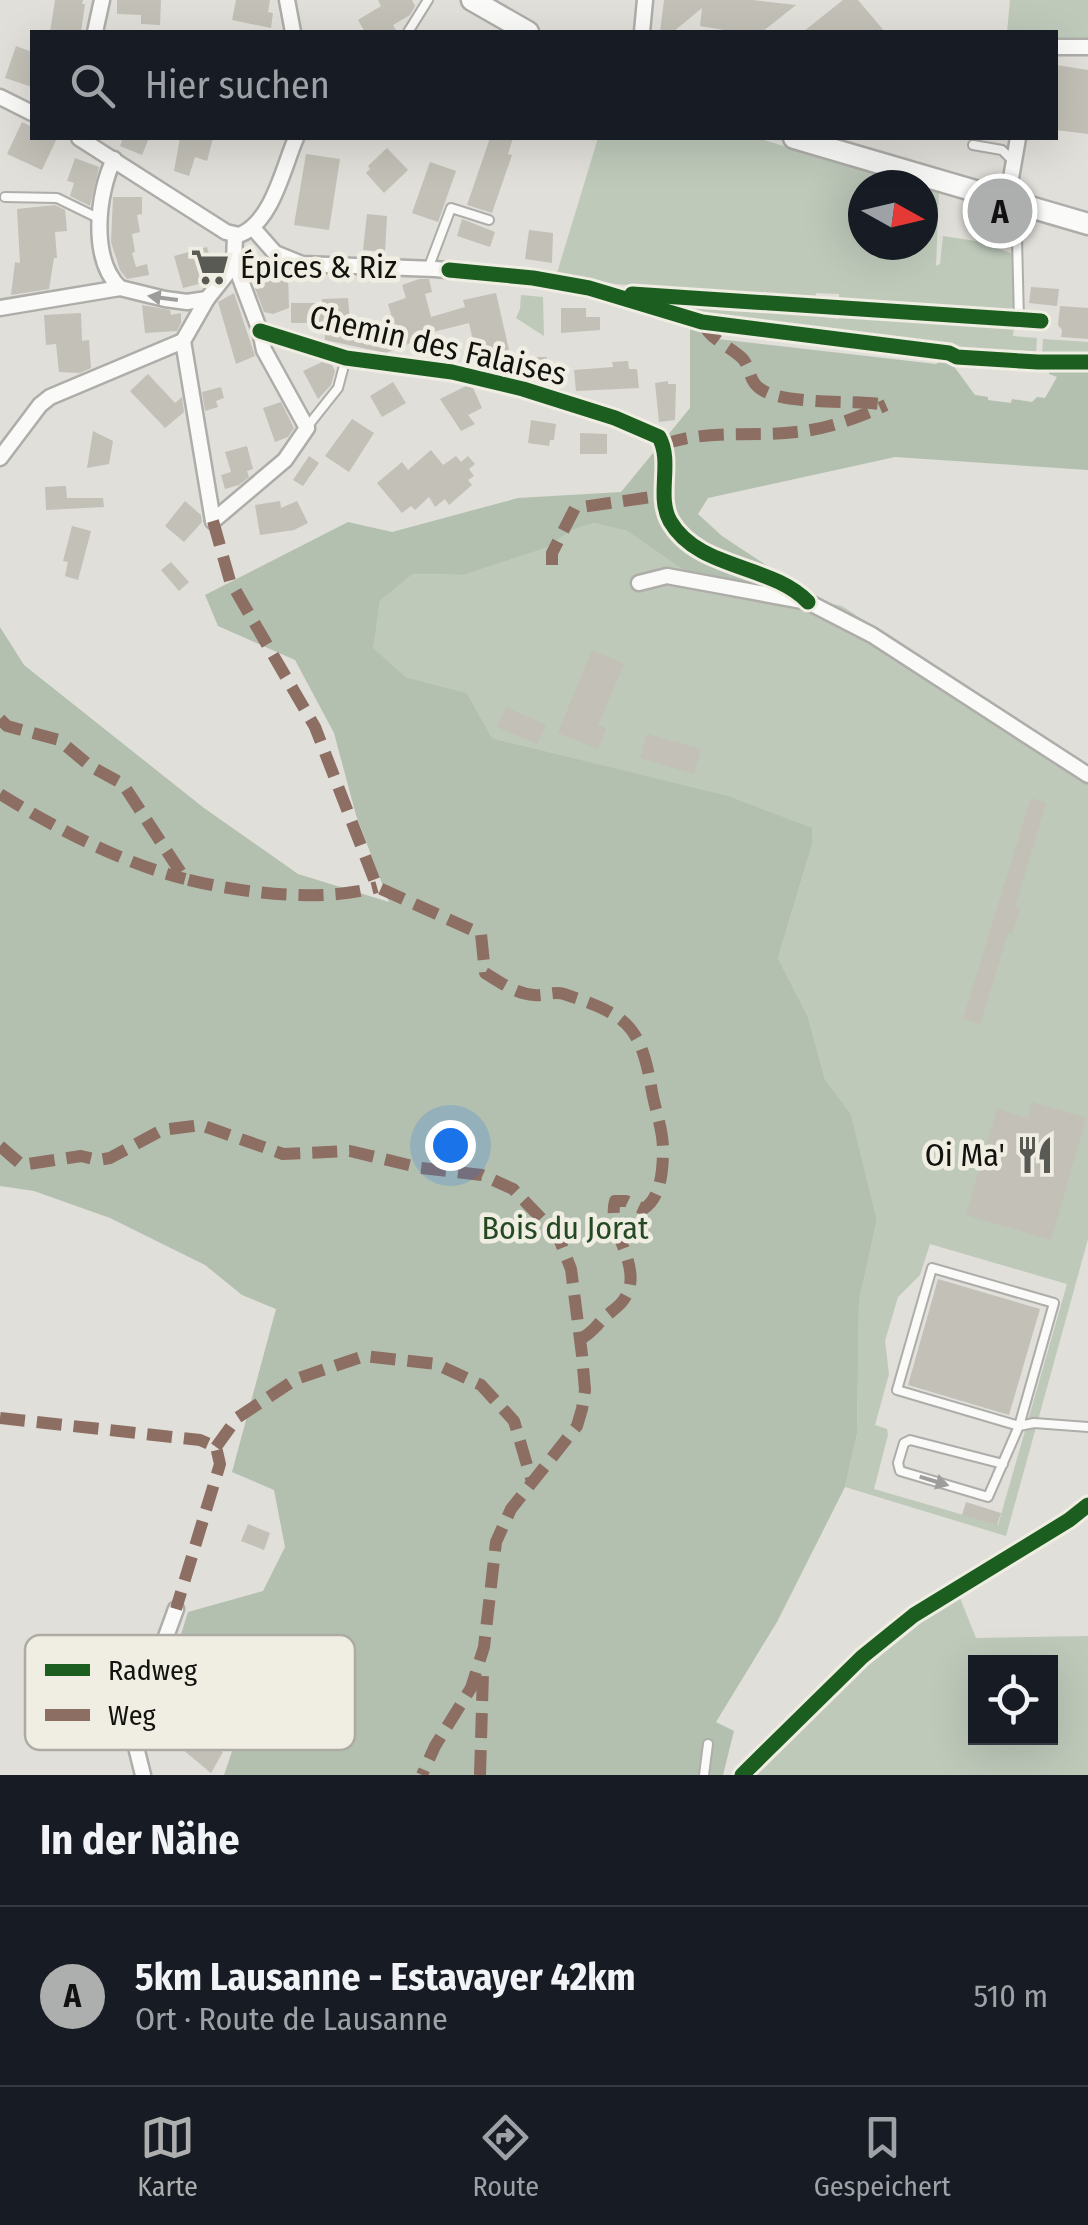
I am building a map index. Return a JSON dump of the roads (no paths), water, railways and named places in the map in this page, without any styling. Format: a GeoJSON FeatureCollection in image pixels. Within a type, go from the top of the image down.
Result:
{"type":"FeatureCollection","features":[{"type":"Feature","properties":{"kind":"main road"},"geometry":{"type":"LineString","coordinates":[[472,0],[524,30]]}},
{"type":"Feature","properties":{"kind":"main road"},"geometry":{"type":"LineString","coordinates":[[801,140],[1088,224]]}},
{"type":"Feature","properties":{"kind":"street"},"geometry":{"type":"LineString","coordinates":[[95,30],[102,0]]}},
{"type":"Feature","properties":{"kind":"street"},"geometry":{"type":"LineString","coordinates":[[288,0],[294,30]]}},
{"type":"Feature","properties":{"kind":"street"},"geometry":{"type":"LineString","coordinates":[[642,30],[645,0]]}},
{"type":"Feature","properties":{"kind":"street"},"geometry":{"type":"LineString","coordinates":[[1058,47],[1088,47]]}},
{"type":"Feature","properties":{"kind":"street"},"geometry":{"type":"LineString","coordinates":[[0,97],[30,112]]}},
{"type":"Feature","properties":{"kind":"street"},"geometry":{"type":"LineString","coordinates":[[86,140],[235,235]]}},
{"type":"Feature","properties":{"kind":"street"},"geometry":{"type":"LineString","coordinates":[[235,235],[253,228],[267,208],[295,140]]}},
{"type":"Feature","properties":{"kind":"street"},"geometry":{"type":"LineString","coordinates":[[1014,202],[1008,156],[1017,140]]}},
{"type":"Feature","properties":{"kind":"street"},"geometry":{"type":"LineString","coordinates":[[114,159],[105,184],[100,219],[108,272],[120,288]]}},
{"type":"Feature","properties":{"kind":"street"},"geometry":{"type":"LineString","coordinates":[[253,228],[276,253],[296,262],[494,274],[588,288],[702,322],[950,352],[962,357],[1088,362]]}},
{"type":"Feature","properties":{"kind":"street"},"geometry":{"type":"LineString","coordinates":[[182,341],[212,521],[285,460],[306,428],[264,350],[234,262],[235,235]]}},
{"type":"Feature","properties":{"kind":"street"},"geometry":{"type":"LineString","coordinates":[[0,458],[50,397],[182,341],[206,299],[234,262]]}},
{"type":"Feature","properties":{"kind":"street"},"geometry":{"type":"LineString","coordinates":[[0,308],[120,288],[188,302],[206,299]]}},
{"type":"Feature","properties":{"kind":"street","name":"Chemin des Falaises"},"geometry":{"type":"LineString","coordinates":[[260,331],[346,358],[487,380],[563,400],[659,437],[664,452],[666,512],[675,528],[720,559],[797,591],[808,602]]}},
{"type":"Feature","properties":{"kind":"street"},"geometry":{"type":"LineString","coordinates":[[639,582],[667,576],[808,602],[872,635],[1088,775]]}},
{"type":"Feature","properties":{"kind":"street"},"geometry":{"type":"LineString","coordinates":[[742,1775],[834,1684],[914,1615],[1088,1505]]}},
{"type":"Feature","properties":{"kind":"street"},"geometry":{"type":"LineString","coordinates":[[167,1635],[176,1609]]}},
{"type":"Feature","properties":{"kind":"street"},"geometry":{"type":"LineString","coordinates":[[137,1750],[143,1775]]}},
{"type":"Feature","properties":{"kind":"lane"},"geometry":{"type":"LineString","coordinates":[[409,30],[428,0]]}},
{"type":"Feature","properties":{"kind":"lane"},"geometry":{"type":"LineString","coordinates":[[1003,140],[1008,156]]}},
{"type":"Feature","properties":{"kind":"lane"},"geometry":{"type":"LineString","coordinates":[[972,145],[1008,156]]}},
{"type":"Feature","properties":{"kind":"lane"},"geometry":{"type":"LineString","coordinates":[[5,196],[56,198],[100,219]]}},
{"type":"Feature","properties":{"kind":"lane"},"geometry":{"type":"LineString","coordinates":[[1014,202],[1019,320]]}},
{"type":"Feature","properties":{"kind":"lane"},"geometry":{"type":"LineString","coordinates":[[428,269],[451,208],[489,220]]}},
{"type":"Feature","properties":{"kind":"lane"},"geometry":{"type":"LineString","coordinates":[[306,428],[338,388],[346,358]]}},
{"type":"Feature","properties":{"kind":"lane"},"geometry":{"type":"LineString","coordinates":[[1003,1464],[910,1440],[904,1443],[898,1463],[900,1471],[988,1497],[1003,1464],[1019,1426],[1054,1303],[932,1268],[896,1390],[1019,1426],[1034,1422],[1088,1427]]}},
{"type":"Feature","properties":{"kind":"lane"},"geometry":{"type":"LineString","coordinates":[[704,1775],[708,1744]]}},
{"type":"Feature","properties":{"kind":"place","name":"5km Lausanne - Estavayer 42km"},"geometry":{"type":"Point","coordinates":[1000,211]}},
{"type":"Feature","properties":{"kind":"place","name":"Épices & Riz"},"geometry":{"type":"Point","coordinates":[210,267]}},
{"type":"Feature","properties":{"kind":"place","name":"Oi Ma'"},"geometry":{"type":"Point","coordinates":[1035,1155]}},
{"type":"Feature","properties":{"kind":"park label","name":"Bois du Jorat"},"geometry":{"type":"Point","coordinates":[565,1228]}}]}
